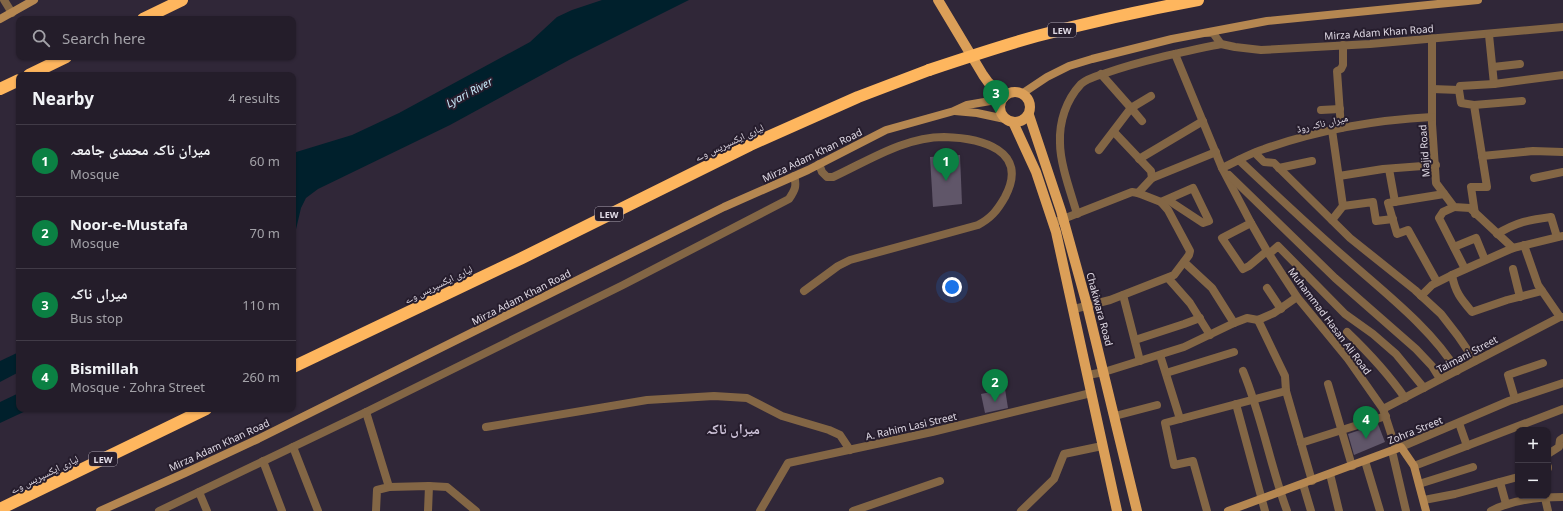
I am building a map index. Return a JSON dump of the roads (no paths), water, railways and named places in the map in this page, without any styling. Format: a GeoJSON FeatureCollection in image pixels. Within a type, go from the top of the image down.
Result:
{"type":"FeatureCollection","features":[{"type":"Feature","properties":{"kind":"highway"},"geometry":{"type":"LineString","coordinates":[[149,16],[182,0]]}},
{"type":"Feature","properties":{"kind":"highway","name":"لیاری ایکسپریس وے"},"geometry":{"type":"LineString","coordinates":[[296,366],[522,258],[738,151],[858,97],[929,70],[1036,36],[1108,18],[1198,0]]}},
{"type":"Feature","properties":{"kind":"highway"},"geometry":{"type":"LineString","coordinates":[[35,72],[60,60]]}},
{"type":"Feature","properties":{"kind":"highway"},"geometry":{"type":"LineString","coordinates":[[0,89],[16,81]]}},
{"type":"Feature","properties":{"kind":"highway","name":"لیاری ایکسپریس وے"},"geometry":{"type":"LineString","coordinates":[[0,509],[200,412]]}},
{"type":"Feature","properties":{"kind":"main road"},"geometry":{"type":"LineString","coordinates":[[0,19],[34,0]]}},
{"type":"Feature","properties":{"kind":"main road"},"geometry":{"type":"LineString","coordinates":[[938,0],[988,82],[1003,98]]}},
{"type":"Feature","properties":{"kind":"main road","name":"Mirza Adam Khan Road"},"geometry":{"type":"LineString","coordinates":[[1023,94],[1048,77],[1064,69],[1092,59],[1172,39],[1267,21],[1478,0]]}},
{"type":"Feature","properties":{"kind":"main road"},"geometry":{"type":"LineString","coordinates":[[1013,92],[1023,94],[1026,96],[1031,105],[1029,115],[1022,121],[1009,121],[1000,110],[1000,105],[1003,98],[1013,92]]}},
{"type":"Feature","properties":{"kind":"main road","name":"Mirza Adam Khan Road"},"geometry":{"type":"LineString","coordinates":[[100,511],[251,442],[724,207],[794,176],[886,130],[954,111],[967,105],[1003,98]]}},
{"type":"Feature","properties":{"kind":"main road","name":"Mirza Adam Khan Road"},"geometry":{"type":"LineString","coordinates":[[954,111],[977,113],[1009,121]]}},
{"type":"Feature","properties":{"kind":"main road","name":"Chakiwara Road"},"geometry":{"type":"LineString","coordinates":[[1029,115],[1058,221],[1087,305],[1137,511]]}},
{"type":"Feature","properties":{"kind":"main road","name":"Chakiwara Road"},"geometry":{"type":"LineString","coordinates":[[1009,121],[1036,172],[1058,221],[1091,393],[1117,511]]}},
{"type":"Feature","properties":{"kind":"main road"},"geometry":{"type":"LineString","coordinates":[[1396,449],[1414,466],[1426,511]]}},
{"type":"Feature","properties":{"kind":"main road","name":"Zohra Street"},"geometry":{"type":"LineString","coordinates":[[1228,511],[1396,449]]}},
{"type":"Feature","properties":{"kind":"street"},"geometry":{"type":"LineString","coordinates":[[4,0],[12,12]]}},
{"type":"Feature","properties":{"kind":"street","name":"Mirza Adam Khan Road"},"geometry":{"type":"LineString","coordinates":[[1203,34],[1214,32],[1221,44],[1235,48],[1261,50],[1489,35],[1563,27]]}},
{"type":"Feature","properties":{"kind":"street"},"geometry":{"type":"LineString","coordinates":[[1489,35],[1494,84]]}},
{"type":"Feature","properties":{"kind":"street","name":"Majid Road"},"geometry":{"type":"LineString","coordinates":[[1432,38],[1432,117],[1436,183],[1454,207]]}},
{"type":"Feature","properties":{"kind":"street"},"geometry":{"type":"LineString","coordinates":[[1077,214],[1062,157],[1060,143],[1063,115],[1068,104],[1082,84],[1090,78],[1118,68],[1221,44]]}},
{"type":"Feature","properties":{"kind":"street"},"geometry":{"type":"LineString","coordinates":[[1341,128],[1337,71],[1341,69],[1343,65],[1343,45]]}},
{"type":"Feature","properties":{"kind":"street","name":"Muhammad Hasan Ali Road"},"geometry":{"type":"LineString","coordinates":[[1175,54],[1222,168],[1268,253],[1297,297],[1348,359],[1385,413],[1396,449],[1406,511]]}},
{"type":"Feature","properties":{"kind":"street"},"geometry":{"type":"LineString","coordinates":[[1493,67],[1520,64]]}},
{"type":"Feature","properties":{"kind":"street"},"geometry":{"type":"LineString","coordinates":[[1101,74],[1142,121]]}},
{"type":"Feature","properties":{"kind":"street"},"geometry":{"type":"LineString","coordinates":[[1522,101],[1474,105],[1461,103],[1459,90],[1460,86],[1494,84],[1563,75]]}},
{"type":"Feature","properties":{"kind":"street"},"geometry":{"type":"LineString","coordinates":[[1432,89],[1459,90]]}},
{"type":"Feature","properties":{"kind":"street"},"geometry":{"type":"LineString","coordinates":[[1098,150],[1114,132],[1131,108],[1151,96]]}},
{"type":"Feature","properties":{"kind":"street"},"geometry":{"type":"LineString","coordinates":[[1474,105],[1487,187],[1471,187],[1475,214]]}},
{"type":"Feature","properties":{"kind":"street"},"geometry":{"type":"LineString","coordinates":[[1321,110],[1340,109]]}},
{"type":"Feature","properties":{"kind":"street","name":"میراں ناکہ روڈ"},"geometry":{"type":"LineString","coordinates":[[1222,168],[1263,149],[1332,130],[1400,118],[1432,117]]}},
{"type":"Feature","properties":{"kind":"street"},"geometry":{"type":"LineString","coordinates":[[1139,159],[1203,121]]}},
{"type":"Feature","properties":{"kind":"street"},"geometry":{"type":"LineString","coordinates":[[1332,130],[1343,206]]}},
{"type":"Feature","properties":{"kind":"street"},"geometry":{"type":"LineString","coordinates":[[1114,132],[1151,171],[1152,178]]}},
{"type":"Feature","properties":{"kind":"street"},"geometry":{"type":"LineString","coordinates":[[804,291],[838,266],[850,260],[978,225],[989,219],[1007,192],[1011,181],[1012,172],[1007,157],[992,147],[978,142],[945,137],[925,139],[900,146],[833,177],[827,177],[822,172],[819,164]]}},
{"type":"Feature","properties":{"kind":"street"},"geometry":{"type":"LineString","coordinates":[[1482,156],[1533,151],[1563,152]]}},
{"type":"Feature","properties":{"kind":"street"},"geometry":{"type":"LineString","coordinates":[[1138,193],[1152,178],[1216,152]]}},
{"type":"Feature","properties":{"kind":"street"},"geometry":{"type":"LineString","coordinates":[[1255,153],[1264,162],[1274,163],[1350,238],[1441,314],[1475,361]]}},
{"type":"Feature","properties":{"kind":"street"},"geometry":{"type":"LineString","coordinates":[[1239,160],[1412,318],[1451,361],[1457,371]]}},
{"type":"Feature","properties":{"kind":"street"},"geometry":{"type":"LineString","coordinates":[[1279,168],[1312,161]]}},
{"type":"Feature","properties":{"kind":"street"},"geometry":{"type":"LineString","coordinates":[[1339,176],[1389,169],[1436,165]]}},
{"type":"Feature","properties":{"kind":"street"},"geometry":{"type":"LineString","coordinates":[[1222,168],[1335,278],[1416,349],[1432,366],[1440,379]]}},
{"type":"Feature","properties":{"kind":"street"},"geometry":{"type":"LineString","coordinates":[[1389,169],[1395,202]]}},
{"type":"Feature","properties":{"kind":"street"},"geometry":{"type":"LineString","coordinates":[[1534,178],[1563,172]]}},
{"type":"Feature","properties":{"kind":"street"},"geometry":{"type":"LineString","coordinates":[[159,511],[171,508],[199,492],[366,412],[622,285],[789,199],[795,191],[797,185],[794,176]]}},
{"type":"Feature","properties":{"kind":"street"},"geometry":{"type":"LineString","coordinates":[[1058,221],[1132,192],[1164,201],[1203,222],[1209,221],[1193,188],[1164,201]]}},
{"type":"Feature","properties":{"kind":"street"},"geometry":{"type":"LineString","coordinates":[[1437,282],[1408,230],[1397,234],[1388,203],[1444,194]]}},
{"type":"Feature","properties":{"kind":"street"},"geometry":{"type":"LineString","coordinates":[[1074,309],[1123,295],[1174,275],[1189,255],[1190,251],[1164,201]]}},
{"type":"Feature","properties":{"kind":"street"},"geometry":{"type":"LineString","coordinates":[[1332,220],[1343,206],[1373,202],[1376,221],[1393,219]]}},
{"type":"Feature","properties":{"kind":"street"},"geometry":{"type":"LineString","coordinates":[[1465,269],[1439,218],[1443,212],[1454,207],[1470,208],[1513,248]]}},
{"type":"Feature","properties":{"kind":"street"},"geometry":{"type":"LineString","coordinates":[[1421,296],[1432,285],[1452,274],[1513,248],[1560,237],[1551,217],[1525,220],[1497,234]]}},
{"type":"Feature","properties":{"kind":"street"},"geometry":{"type":"LineString","coordinates":[[1251,223],[1222,238],[1243,269],[1278,246],[1344,314],[1373,334],[1396,354],[1424,388]]}},
{"type":"Feature","properties":{"kind":"street"},"geometry":{"type":"LineString","coordinates":[[1454,247],[1476,238],[1485,260]]}},
{"type":"Feature","properties":{"kind":"street"},"geometry":{"type":"LineString","coordinates":[[1524,245],[1538,285],[1562,317]]}},
{"type":"Feature","properties":{"kind":"street"},"geometry":{"type":"LineString","coordinates":[[1184,262],[1212,288],[1234,323]]}},
{"type":"Feature","properties":{"kind":"street"},"geometry":{"type":"LineString","coordinates":[[1513,269],[1520,297]]}},
{"type":"Feature","properties":{"kind":"street"},"geometry":{"type":"LineString","coordinates":[[1452,274],[1459,298],[1472,312],[1542,291]]}},
{"type":"Feature","properties":{"kind":"street"},"geometry":{"type":"LineString","coordinates":[[1168,278],[1200,318],[1210,335]]}},
{"type":"Feature","properties":{"kind":"street"},"geometry":{"type":"LineString","coordinates":[[1267,288],[1281,309]]}},
{"type":"Feature","properties":{"kind":"street"},"geometry":{"type":"LineString","coordinates":[[1123,295],[1140,361]]}},
{"type":"Feature","properties":{"kind":"street"},"geometry":{"type":"LineString","coordinates":[[1088,376],[1184,347],[1247,318],[1258,320],[1281,309],[1297,297]]}},
{"type":"Feature","properties":{"kind":"street","name":"Taimani Street"},"geometry":{"type":"LineString","coordinates":[[1301,443],[1342,431],[1385,413],[1405,398],[1440,379],[1562,317]]}},
{"type":"Feature","properties":{"kind":"street"},"geometry":{"type":"LineString","coordinates":[[1135,340],[1200,318]]}},
{"type":"Feature","properties":{"kind":"street"},"geometry":{"type":"LineString","coordinates":[[1258,320],[1285,376],[1286,391],[1312,481]]}},
{"type":"Feature","properties":{"kind":"street"},"geometry":{"type":"LineString","coordinates":[[1347,332],[1376,360],[1389,375],[1405,398]]}},
{"type":"Feature","properties":{"kind":"street"},"geometry":{"type":"LineString","coordinates":[[1166,373],[1234,352]]}},
{"type":"Feature","properties":{"kind":"street"},"geometry":{"type":"LineString","coordinates":[[1160,355],[1180,419]]}},
{"type":"Feature","properties":{"kind":"street"},"geometry":{"type":"LineString","coordinates":[[1515,399],[1508,376],[1543,363]]}},
{"type":"Feature","properties":{"kind":"street"},"geometry":{"type":"LineString","coordinates":[[1243,371],[1254,399],[1280,493],[1287,511]]}},
{"type":"Feature","properties":{"kind":"street","name":"Zohra Street"},"geometry":{"type":"LineString","coordinates":[[1396,449],[1515,399],[1563,383]]}},
{"type":"Feature","properties":{"kind":"street"},"geometry":{"type":"LineString","coordinates":[[1328,384],[1352,466]]}},
{"type":"Feature","properties":{"kind":"street"},"geometry":{"type":"LineString","coordinates":[[1207,511],[1193,461],[1174,464],[1165,423],[1286,391]]}},
{"type":"Feature","properties":{"kind":"street","name":"A. Rahim Lasi Street"},"geometry":{"type":"LineString","coordinates":[[760,511],[788,463],[850,450],[1091,393]]}},
{"type":"Feature","properties":{"kind":"street"},"geometry":{"type":"LineString","coordinates":[[486,427],[647,400],[721,397],[747,398],[782,416],[830,430],[840,435],[850,450]]}},
{"type":"Feature","properties":{"kind":"street"},"geometry":{"type":"LineString","coordinates":[[1236,404],[1265,511]]}},
{"type":"Feature","properties":{"kind":"street"},"geometry":{"type":"LineString","coordinates":[[1115,416],[1157,405]]}},
{"type":"Feature","properties":{"kind":"street"},"geometry":{"type":"LineString","coordinates":[[1414,466],[1563,409]]}},
{"type":"Feature","properties":{"kind":"street"},"geometry":{"type":"LineString","coordinates":[[366,412],[389,487]]}},
{"type":"Feature","properties":{"kind":"street"},"geometry":{"type":"LineString","coordinates":[[1459,423],[1467,446]]}},
{"type":"Feature","properties":{"kind":"street"},"geometry":{"type":"LineString","coordinates":[[1551,452],[1560,448],[1560,440],[1563,438]]}},
{"type":"Feature","properties":{"kind":"street"},"geometry":{"type":"LineString","coordinates":[[1021,511],[1054,479],[1064,454],[1102,446]]}},
{"type":"Feature","properties":{"kind":"street"},"geometry":{"type":"LineString","coordinates":[[293,447],[318,511]]}},
{"type":"Feature","properties":{"kind":"street"},"geometry":{"type":"LineString","coordinates":[[263,461],[282,511]]}},
{"type":"Feature","properties":{"kind":"street"},"geometry":{"type":"LineString","coordinates":[[1365,461],[1380,511]]}},
{"type":"Feature","properties":{"kind":"street"},"geometry":{"type":"LineString","coordinates":[[1419,484],[1473,467]]}},
{"type":"Feature","properties":{"kind":"street"},"geometry":{"type":"LineString","coordinates":[[1330,474],[1339,511]]}},
{"type":"Feature","properties":{"kind":"street"},"geometry":{"type":"LineString","coordinates":[[1424,500],[1515,478]]}},
{"type":"Feature","properties":{"kind":"street"},"geometry":{"type":"LineString","coordinates":[[853,511],[940,481]]}},
{"type":"Feature","properties":{"kind":"street"},"geometry":{"type":"LineString","coordinates":[[1500,482],[1506,504]]}},
{"type":"Feature","properties":{"kind":"street"},"geometry":{"type":"LineString","coordinates":[[1303,484],[1311,511]]}},
{"type":"Feature","properties":{"kind":"street"},"geometry":{"type":"LineString","coordinates":[[428,511],[429,486]]}},
{"type":"Feature","properties":{"kind":"street"},"geometry":{"type":"LineString","coordinates":[[376,511],[377,490],[389,487],[429,486],[447,487],[476,511]]}},
{"type":"Feature","properties":{"kind":"street"},"geometry":{"type":"LineString","coordinates":[[199,492],[207,511]]}},
{"type":"Feature","properties":{"kind":"street"},"geometry":{"type":"LineString","coordinates":[[1551,498],[1563,497]]}},
{"type":"Feature","properties":{"kind":"street"},"geometry":{"type":"LineString","coordinates":[[1491,511],[1506,504],[1538,499]]}},
{"type":"Feature","properties":{"kind":"street"},"geometry":{"type":"LineString","coordinates":[[1545,499],[1548,511]]}},
{"type":"Feature","properties":{"kind":"water","name":"Lyari River"},"geometry":{"type":"Polygon","coordinates":[[[602,0],[689,0],[569,60],[450,125],[318,189],[306,198],[301,208],[296,229],[296,152],[352,135],[399,113],[530,42],[557,17],[572,10],[602,0]]]}},
{"type":"Feature","properties":{"kind":"water"},"geometry":{"type":"Polygon","coordinates":[[[16,353],[16,374],[0,382],[0,361],[16,353]]]}},
{"type":"Feature","properties":{"kind":"water"},"geometry":{"type":"Polygon","coordinates":[[[16,394],[16,412],[24,412],[0,423],[0,402],[16,394]]]}},
{"type":"Feature","properties":{"kind":"place","name":"میراں ناکہ"},"geometry":{"type":"Point","coordinates":[996,113]}},
{"type":"Feature","properties":{"kind":"place","name":"میران ناکہ محمدی جامعہ"},"geometry":{"type":"Point","coordinates":[946,181]}},
{"type":"Feature","properties":{"kind":"place","name":"Noor-e-Mustafa"},"geometry":{"type":"Point","coordinates":[995,402]}},
{"type":"Feature","properties":{"kind":"place","name":"Bismillah"},"geometry":{"type":"Point","coordinates":[1366,439]}},
{"type":"Feature","properties":{"kind":"district","name":"میراں ناکہ"},"geometry":{"type":"Point","coordinates":[733,428]}}]}
